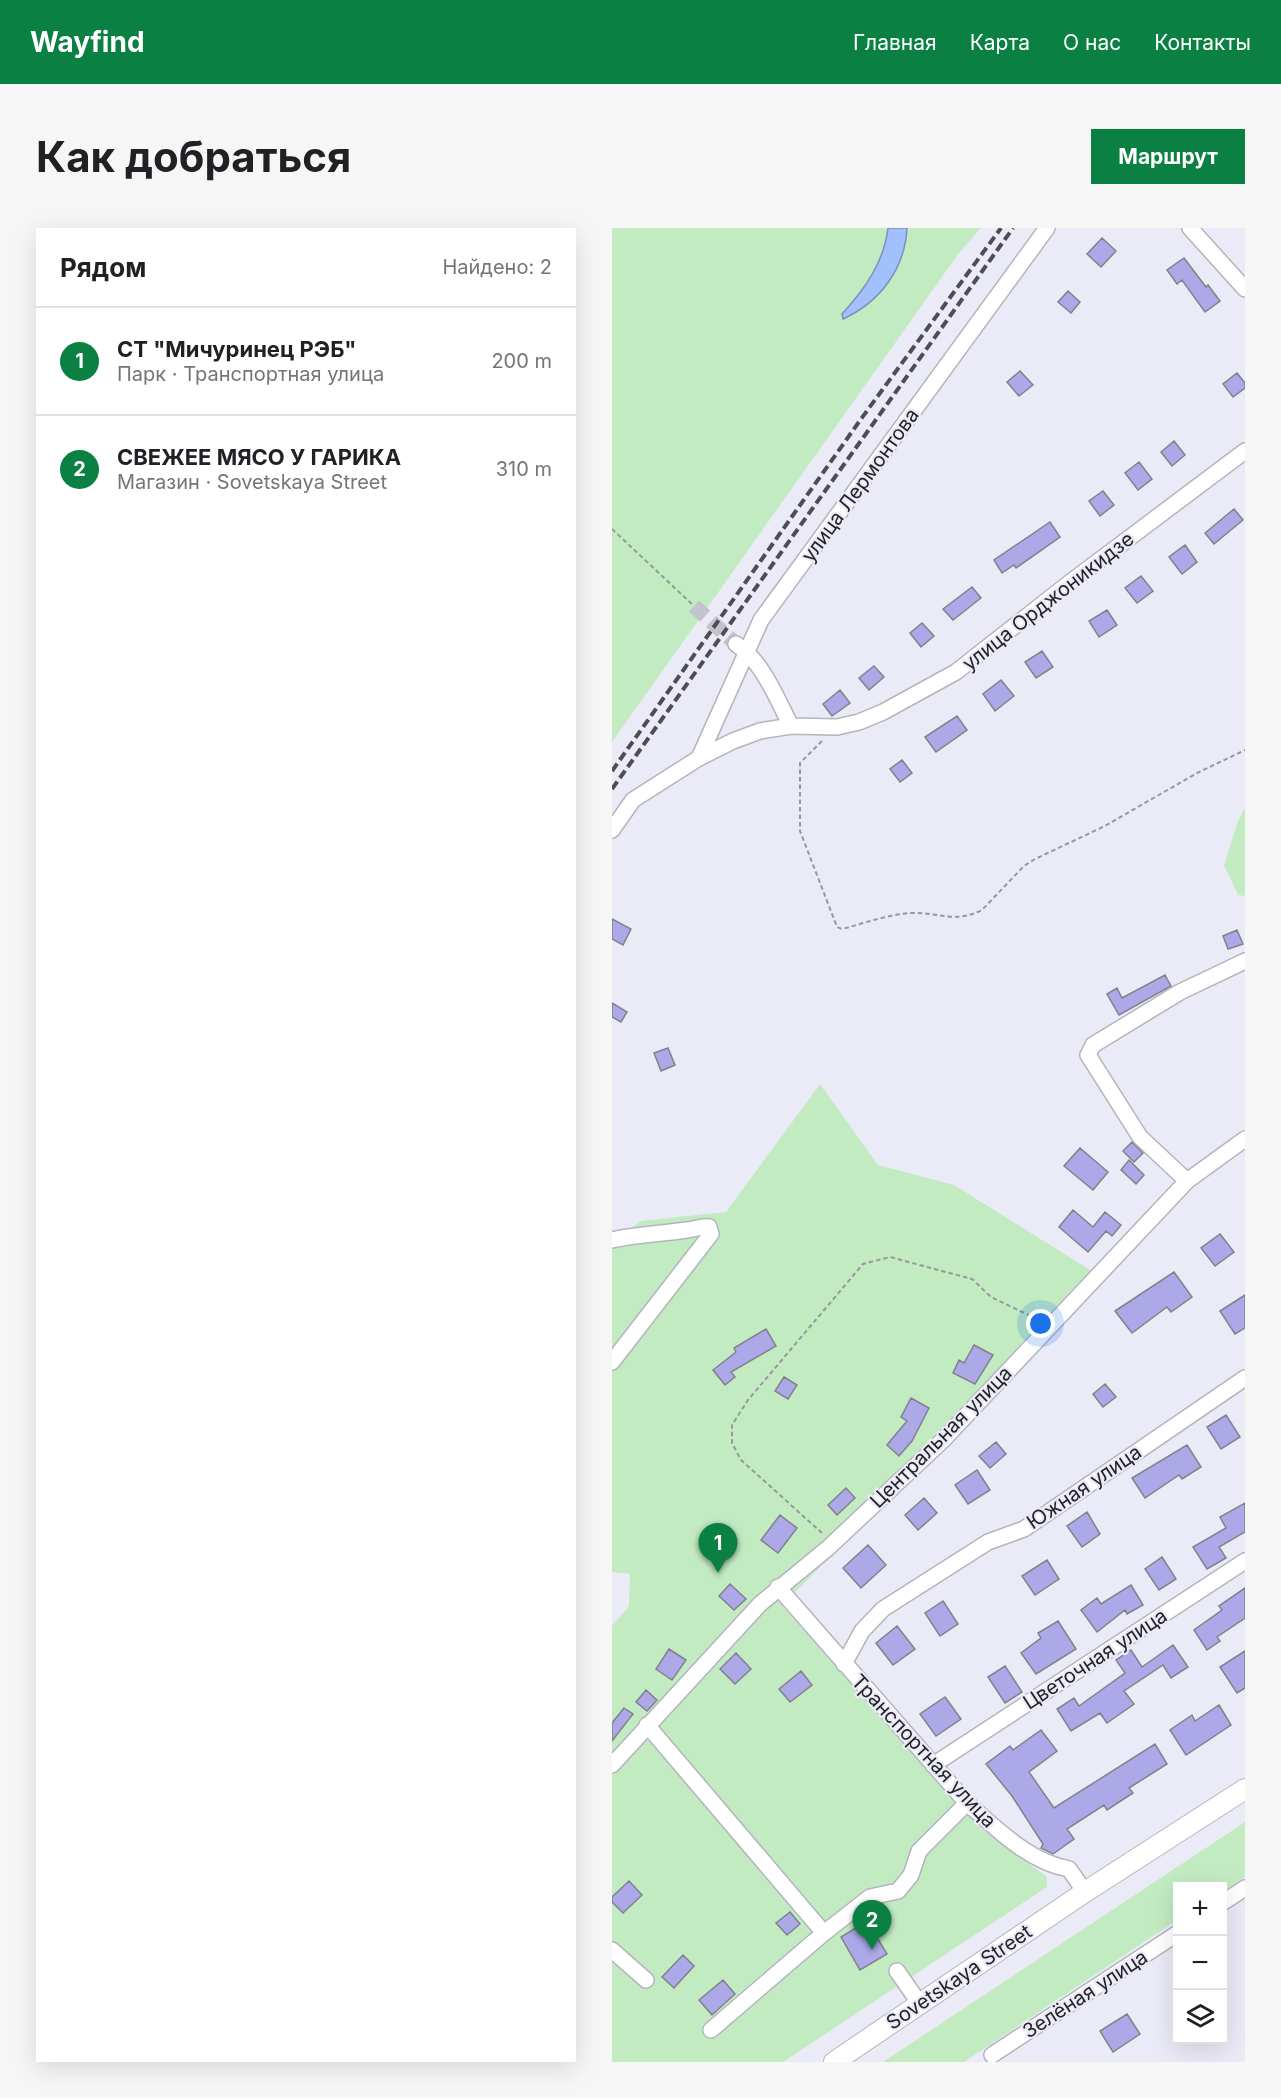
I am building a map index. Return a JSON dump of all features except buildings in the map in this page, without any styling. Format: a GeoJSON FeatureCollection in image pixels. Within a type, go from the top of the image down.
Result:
{"type":"FeatureCollection","features":[{"type":"Feature","properties":{"kind":"main road","name":"Sovetskaya Street"},"geometry":{"type":"LineString","coordinates":[[834,2062],[1084,1892],[1245,1789]]}},
{"type":"Feature","properties":{"kind":"street","name":"улица Лермонтова"},"geometry":{"type":"LineString","coordinates":[[699,758],[742,648],[1047,228]]}},
{"type":"Feature","properties":{"kind":"street"},"geometry":{"type":"LineString","coordinates":[[1190,228],[1245,289]]}},
{"type":"Feature","properties":{"kind":"street","name":"улица Орджоникидзе"},"geometry":{"type":"LineString","coordinates":[[612,830],[633,800],[699,758],[760,730],[791,726],[837,727],[859,722],[883,712],[956,672],[1245,451]]}},
{"type":"Feature","properties":{"kind":"street"},"geometry":{"type":"LineString","coordinates":[[742,648],[763,672],[791,726]]}},
{"type":"Feature","properties":{"kind":"street"},"geometry":{"type":"LineString","coordinates":[[1187,1181],[1140,1137],[1088,1055],[1093,1045],[1179,992],[1245,961]]}},
{"type":"Feature","properties":{"kind":"street","name":"Центральная улица"},"geometry":{"type":"LineString","coordinates":[[612,1766],[647,1725],[778,1587],[833,1543],[943,1440],[1187,1181],[1245,1139]]}},
{"type":"Feature","properties":{"kind":"street"},"geometry":{"type":"LineString","coordinates":[[612,1240],[636,1234],[688,1230],[702,1226],[710,1227],[711,1234],[612,1362]]}},
{"type":"Feature","properties":{"kind":"street","name":"Южная улица"},"geometry":{"type":"LineString","coordinates":[[844,1664],[861,1631],[884,1609],[988,1542],[1024,1529],[1245,1378]]}},
{"type":"Feature","properties":{"kind":"street","name":"Цветочная улица"},"geometry":{"type":"LineString","coordinates":[[939,1761],[1245,1561]]}},
{"type":"Feature","properties":{"kind":"street","name":"Транспортная улица"},"geometry":{"type":"LineString","coordinates":[[778,1587],[844,1664],[939,1761],[967,1803],[1000,1832],[1036,1858],[1053,1866],[1069,1869],[1084,1892]]}},
{"type":"Feature","properties":{"kind":"street"},"geometry":{"type":"LineString","coordinates":[[647,1725],[824,1933]]}},
{"type":"Feature","properties":{"kind":"street"},"geometry":{"type":"LineString","coordinates":[[711,2030],[824,1933],[870,1897],[898,1891],[911,1875],[919,1851],[967,1803]]}},
{"type":"Feature","properties":{"kind":"street"},"geometry":{"type":"LineString","coordinates":[[1227,1900],[1245,1888]]}},
{"type":"Feature","properties":{"kind":"street","name":"Зелёная улица"},"geometry":{"type":"LineString","coordinates":[[992,2055],[1173,1936]]}},
{"type":"Feature","properties":{"kind":"street"},"geometry":{"type":"LineString","coordinates":[[612,1950],[646,1980]]}},
{"type":"Feature","properties":{"kind":"street"},"geometry":{"type":"LineString","coordinates":[[897,1971],[920,2004]]}},
{"type":"Feature","properties":{"kind":"path"},"geometry":{"type":"LineString","coordinates":[[612,529],[694,606]]}},
{"type":"Feature","properties":{"kind":"path"},"geometry":{"type":"LineString","coordinates":[[837,727],[800,763],[800,831],[837,927],[842,929],[914,913],[954,918],[974,914],[982,910],[1024,866],[1035,859],[1105,826],[1197,772],[1245,750]]}},
{"type":"Feature","properties":{"kind":"path"},"geometry":{"type":"LineString","coordinates":[[833,1543],[741,1460],[732,1443],[732,1425],[748,1400],[863,1264],[890,1257],[972,1279],[991,1297],[1050,1326]]}},
{"type":"Feature","properties":{"kind":"green space"},"geometry":{"type":"Polygon","coordinates":[[[612,228],[981,228],[959,253],[612,742],[612,228]]]}},
{"type":"Feature","properties":{"kind":"green space"},"geometry":{"type":"Polygon","coordinates":[[[1245,808],[1245,896],[1238,895],[1224,865],[1238,821],[1245,808]]]}},
{"type":"Feature","properties":{"kind":"green space"},"geometry":{"type":"Polygon","coordinates":[[[820,1084],[878,1165],[954,1185],[1103,1278],[782,1606],[979,1827],[1047,1877],[1047,1887],[783,2062],[612,2062],[612,1626],[629,1606],[630,1574],[612,1572],[612,1242],[641,1221],[726,1212],[820,1084]]]}},
{"type":"Feature","properties":{"kind":"green space"},"geometry":{"type":"Polygon","coordinates":[[[1245,1822],[1245,1877],[1227,1888],[1227,1882],[1173,1882],[1173,1923],[964,2062],[883,2062],[1245,1822]]]}},
{"type":"Feature","properties":{"kind":"water"},"geometry":{"type":"Polygon","coordinates":[[[888,228],[907,228],[905,243],[896,270],[879,294],[843,319],[842,314],[866,285],[878,264],[888,228]]]}},
{"type":"Feature","properties":{"kind":"tunnel"},"geometry":{"type":"LineString","coordinates":[[694,606],[736,644]]}},
{"type":"Feature","properties":{"kind":"railway"},"geometry":{"type":"LineString","coordinates":[[612,771],[861,419],[1001,228]]}},
{"type":"Feature","properties":{"kind":"railway"},"geometry":{"type":"LineString","coordinates":[[612,789],[1013,228]]}},
{"type":"Feature","properties":{"kind":"place","name":"СТ \"Мичуринец РЭБ\""},"geometry":{"type":"Point","coordinates":[718,1573]}},
{"type":"Feature","properties":{"kind":"place","name":"СВЕЖЕЕ МЯСО У ГАРИКА"},"geometry":{"type":"Point","coordinates":[872,1950]}}]}
